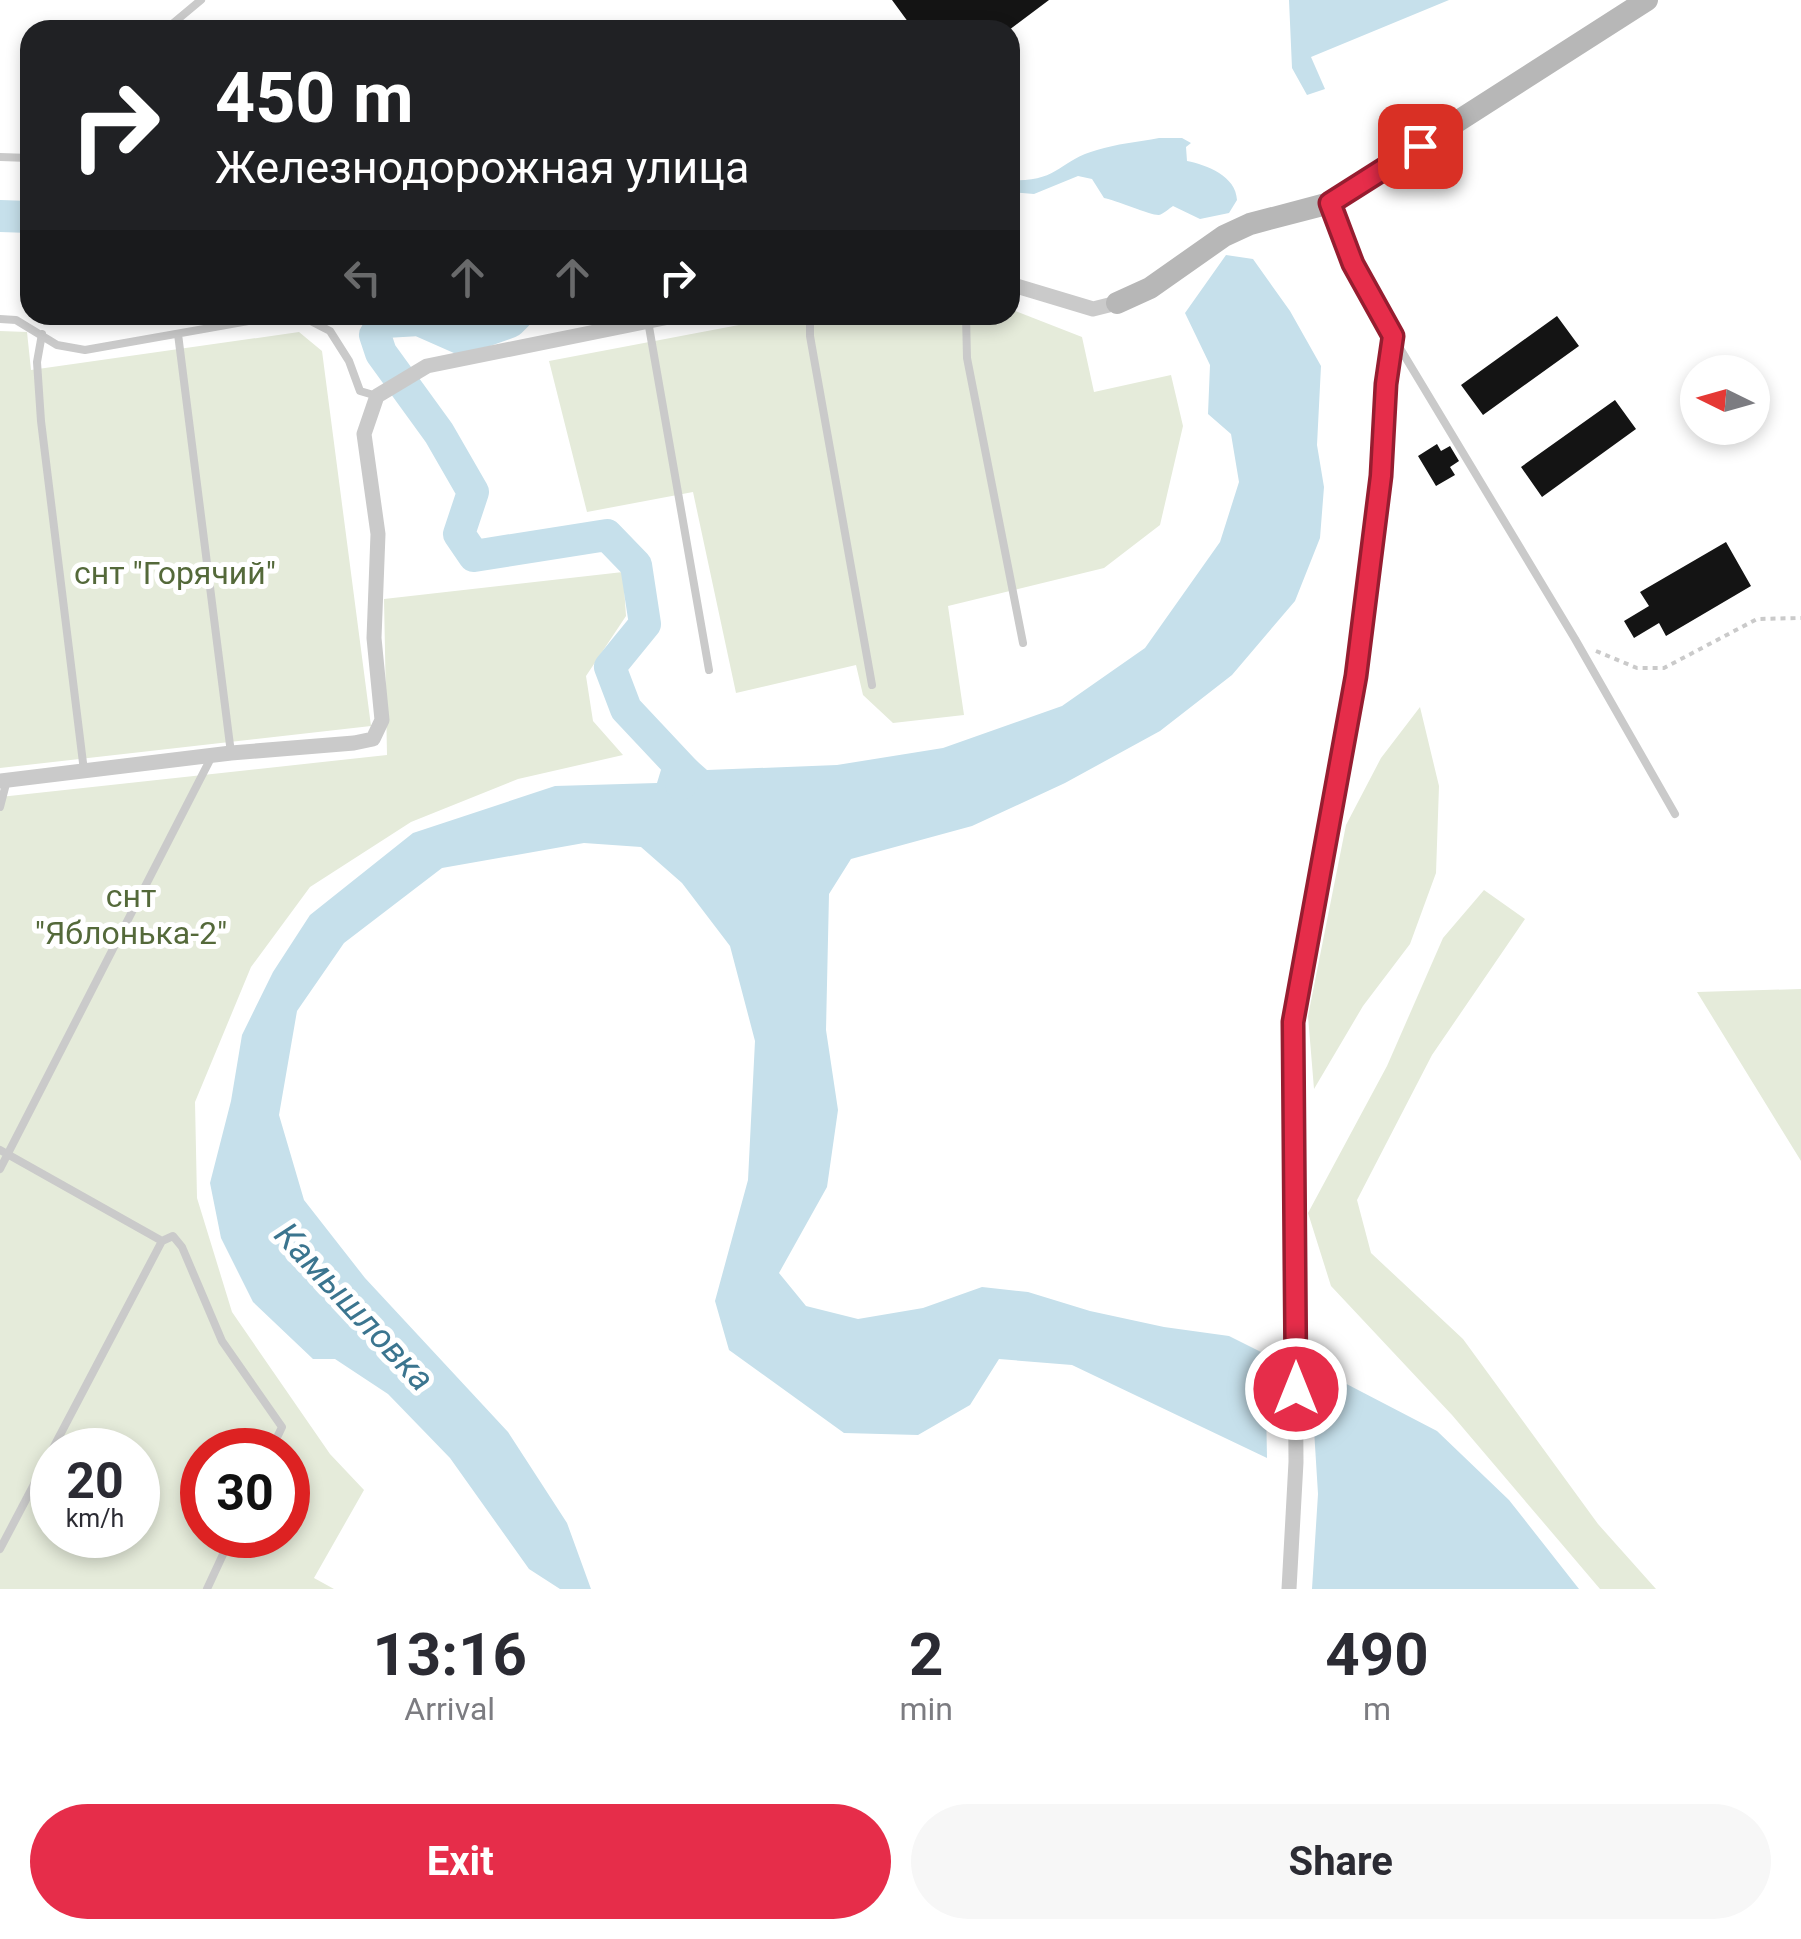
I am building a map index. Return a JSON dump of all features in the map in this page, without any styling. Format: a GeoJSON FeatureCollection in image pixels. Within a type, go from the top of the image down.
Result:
{"type":"FeatureCollection","features":[{"type":"Feature","properties":{"kind":"street"},"geometry":{"type":"LineString","coordinates":[[1020,287],[1093,310],[1150,288],[1224,236],[1250,224],[1330,203],[1648,0]]}},
{"type":"Feature","properties":{"kind":"street"},"geometry":{"type":"LineString","coordinates":[[1289,1589],[1296,1462],[1293,1022],[1356,676],[1381,476],[1393,336],[1353,264],[1330,203]]}},
{"type":"Feature","properties":{"kind":"street"},"geometry":{"type":"LineString","coordinates":[[3,781],[372,739],[382,720],[374,638],[378,534],[364,434],[377,396],[426,366],[633,325]]}},
{"type":"Feature","properties":{"kind":"lane"},"geometry":{"type":"LineString","coordinates":[[177,20],[201,0]]}},
{"type":"Feature","properties":{"kind":"lane"},"geometry":{"type":"LineString","coordinates":[[25,325],[57,345],[86,350],[227,325]]}},
{"type":"Feature","properties":{"kind":"lane"},"geometry":{"type":"LineString","coordinates":[[318,325],[330,331],[349,360],[360,390],[377,396]]}},
{"type":"Feature","properties":{"kind":"lane"},"geometry":{"type":"LineString","coordinates":[[649,325],[709,670]]}},
{"type":"Feature","properties":{"kind":"lane"},"geometry":{"type":"LineString","coordinates":[[810,325],[872,686]]}},
{"type":"Feature","properties":{"kind":"lane"},"geometry":{"type":"LineString","coordinates":[[966,325],[967,358],[1023,643]]}},
{"type":"Feature","properties":{"kind":"lane"},"geometry":{"type":"LineString","coordinates":[[42,334],[37,362],[40,421],[84,771]]}},
{"type":"Feature","properties":{"kind":"lane"},"geometry":{"type":"LineString","coordinates":[[178,334],[231,753]]}},
{"type":"Feature","properties":{"kind":"lane"},"geometry":{"type":"LineString","coordinates":[[1393,336],[1675,814]]}},
{"type":"Feature","properties":{"kind":"lane"},"geometry":{"type":"LineString","coordinates":[[0,1169],[4,1152],[212,756]]}},
{"type":"Feature","properties":{"kind":"lane"},"geometry":{"type":"LineString","coordinates":[[0,807],[3,781]]}},
{"type":"Feature","properties":{"kind":"lane"},"geometry":{"type":"LineString","coordinates":[[4,1152],[162,1241]]}},
{"type":"Feature","properties":{"kind":"lane"},"geometry":{"type":"LineString","coordinates":[[0,1549],[162,1241],[173,1236],[182,1246],[222,1342],[282,1428]]}},
{"type":"Feature","properties":{"kind":"lane"},"geometry":{"type":"LineString","coordinates":[[207,1589],[221,1558]]}},
{"type":"Feature","properties":{"kind":"path"},"geometry":{"type":"LineString","coordinates":[[1575,640],[1637,668],[1664,668],[1758,618],[1801,618]]}},
{"type":"Feature","properties":{"kind":"green space"},"geometry":{"type":"Polygon","coordinates":[[[1020,313],[1082,337],[1094,392],[1171,375],[1183,426],[1160,525],[1104,568],[948,606],[964,715],[893,723],[863,695],[856,665],[736,693],[693,492],[587,512],[549,361],[739,325],[1020,325],[1020,313]]]}},
{"type":"Feature","properties":{"kind":"green space","name":"снт \"Горячий\""},"geometry":{"type":"Polygon","coordinates":[[[0,331],[27,332],[31,370],[299,332],[322,351],[371,726],[0,768],[0,331]]]}},
{"type":"Feature","properties":{"kind":"green space","name":"снт \"Яблонька-2\""},"geometry":{"type":"Polygon","coordinates":[[[623,572],[626,616],[586,676],[593,721],[623,755],[518,779],[411,822],[310,887],[251,967],[195,1102],[197,1198],[232,1312],[330,1454],[364,1490],[314,1578],[334,1589],[0,1589],[0,797],[387,755],[384,599],[623,572]]]}},
{"type":"Feature","properties":{"kind":"green space"},"geometry":{"type":"Polygon","coordinates":[[[1420,707],[1439,786],[1436,873],[1410,944],[1363,1006],[1314,1089],[1308,1016],[1346,825],[1381,758],[1420,707]]]}},
{"type":"Feature","properties":{"kind":"green space"},"geometry":{"type":"Polygon","coordinates":[[[1484,890],[1525,919],[1432,1055],[1357,1200],[1371,1253],[1463,1339],[1598,1524],[1656,1589],[1600,1589],[1452,1415],[1331,1286],[1308,1213],[1387,1066],[1443,938],[1484,890]]]}},
{"type":"Feature","properties":{"kind":"green space"},"geometry":{"type":"Polygon","coordinates":[[[1801,989],[1801,1161],[1697,992],[1801,989]]]}},
{"type":"Feature","properties":{"kind":"water"},"geometry":{"type":"Polygon","coordinates":[[[1289,0],[1449,0],[1311,57],[1325,89],[1307,95],[1292,68],[1289,0]]]}},
{"type":"Feature","properties":{"kind":"water"},"geometry":{"type":"Polygon","coordinates":[[[1182,138],[1191,143],[1186,147],[1187,161],[1226,178],[1237,200],[1229,213],[1200,219],[1173,206],[1155,215],[1104,198],[1092,179],[1078,176],[1034,194],[1020,193],[1020,180],[1038,178],[1084,154],[1119,145],[1182,138]]]}},
{"type":"Feature","properties":{"kind":"water"},"geometry":{"type":"Polygon","coordinates":[[[1226,255],[1253,259],[1290,311],[1321,366],[1317,445],[1324,487],[1320,538],[1295,601],[1232,675],[1160,731],[1065,783],[972,826],[851,859],[829,894],[826,1030],[838,1110],[827,1187],[779,1273],[806,1306],[858,1319],[923,1308],[982,1287],[1028,1292],[1090,1311],[1229,1336],[1265,1354],[1267,1458],[1072,1365],[999,1359],[970,1405],[918,1435],[844,1433],[729,1350],[715,1301],[748,1180],[755,1041],[730,946],[682,883],[641,847],[584,843],[442,868],[344,943],[297,1011],[279,1115],[304,1200],[365,1278],[508,1432],[567,1523],[591,1589],[560,1589],[529,1569],[450,1458],[388,1394],[335,1359],[313,1359],[253,1302],[221,1238],[210,1183],[231,1101],[242,1035],[273,972],[310,915],[413,833],[555,786],[657,783],[667,750],[675,742],[707,770],[837,765],[943,748],[1062,706],[1145,648],[1220,542],[1239,482],[1231,434],[1208,414],[1210,365],[1185,313],[1226,255]]]}},
{"type":"Feature","properties":{"kind":"water"},"geometry":{"type":"Polygon","coordinates":[[[1310,1365],[1437,1431],[1509,1500],[1579,1589],[1312,1589],[1318,1494],[1310,1365]]]}},
{"type":"Feature","properties":{"kind":"building"},"geometry":{"type":"Polygon","coordinates":[[[892,0],[1049,0],[1020,22],[907,20],[892,0]]]}},
{"type":"Feature","properties":{"kind":"building"},"geometry":{"type":"Polygon","coordinates":[[[1557,316],[1579,346],[1483,415],[1461,385],[1557,316]]]}},
{"type":"Feature","properties":{"kind":"building"},"geometry":{"type":"Polygon","coordinates":[[[1615,400],[1636,429],[1542,497],[1521,467],[1615,400]]]}},
{"type":"Feature","properties":{"kind":"building"},"geometry":{"type":"Polygon","coordinates":[[[1437,444],[1441,451],[1450,446],[1459,461],[1450,467],[1455,475],[1436,486],[1418,456],[1437,444]]]}},
{"type":"Feature","properties":{"kind":"building"},"geometry":{"type":"Polygon","coordinates":[[[1726,542],[1751,586],[1666,636],[1659,623],[1634,638],[1624,621],[1649,606],[1640,592],[1726,542]]]}},
{"type":"Feature","properties":{"kind":"waterway","name":"Камышловка"},"geometry":{"type":"LineString","coordinates":[[0,216],[20,217]]}},
{"type":"Feature","properties":{"kind":"waterway","name":"Камышловка"},"geometry":{"type":"LineString","coordinates":[[383,325],[375,335],[381,353],[439,433],[473,492],[459,534],[474,556],[607,535],[636,565],[645,624],[610,667],[626,709],[687,774],[681,784]]}},
{"type":"Feature","properties":{"kind":"waterway","name":"Камышловка"},"geometry":{"type":"LineString","coordinates":[[430,325],[462,339],[502,325]]}},
{"type":"Feature","properties":{"kind":"route"},"geometry":{"type":"LineString","coordinates":[[1296,1389],[1293,1022],[1356,676],[1381,476],[1393,336],[1353,264],[1330,203],[1420,146]]}}]}
